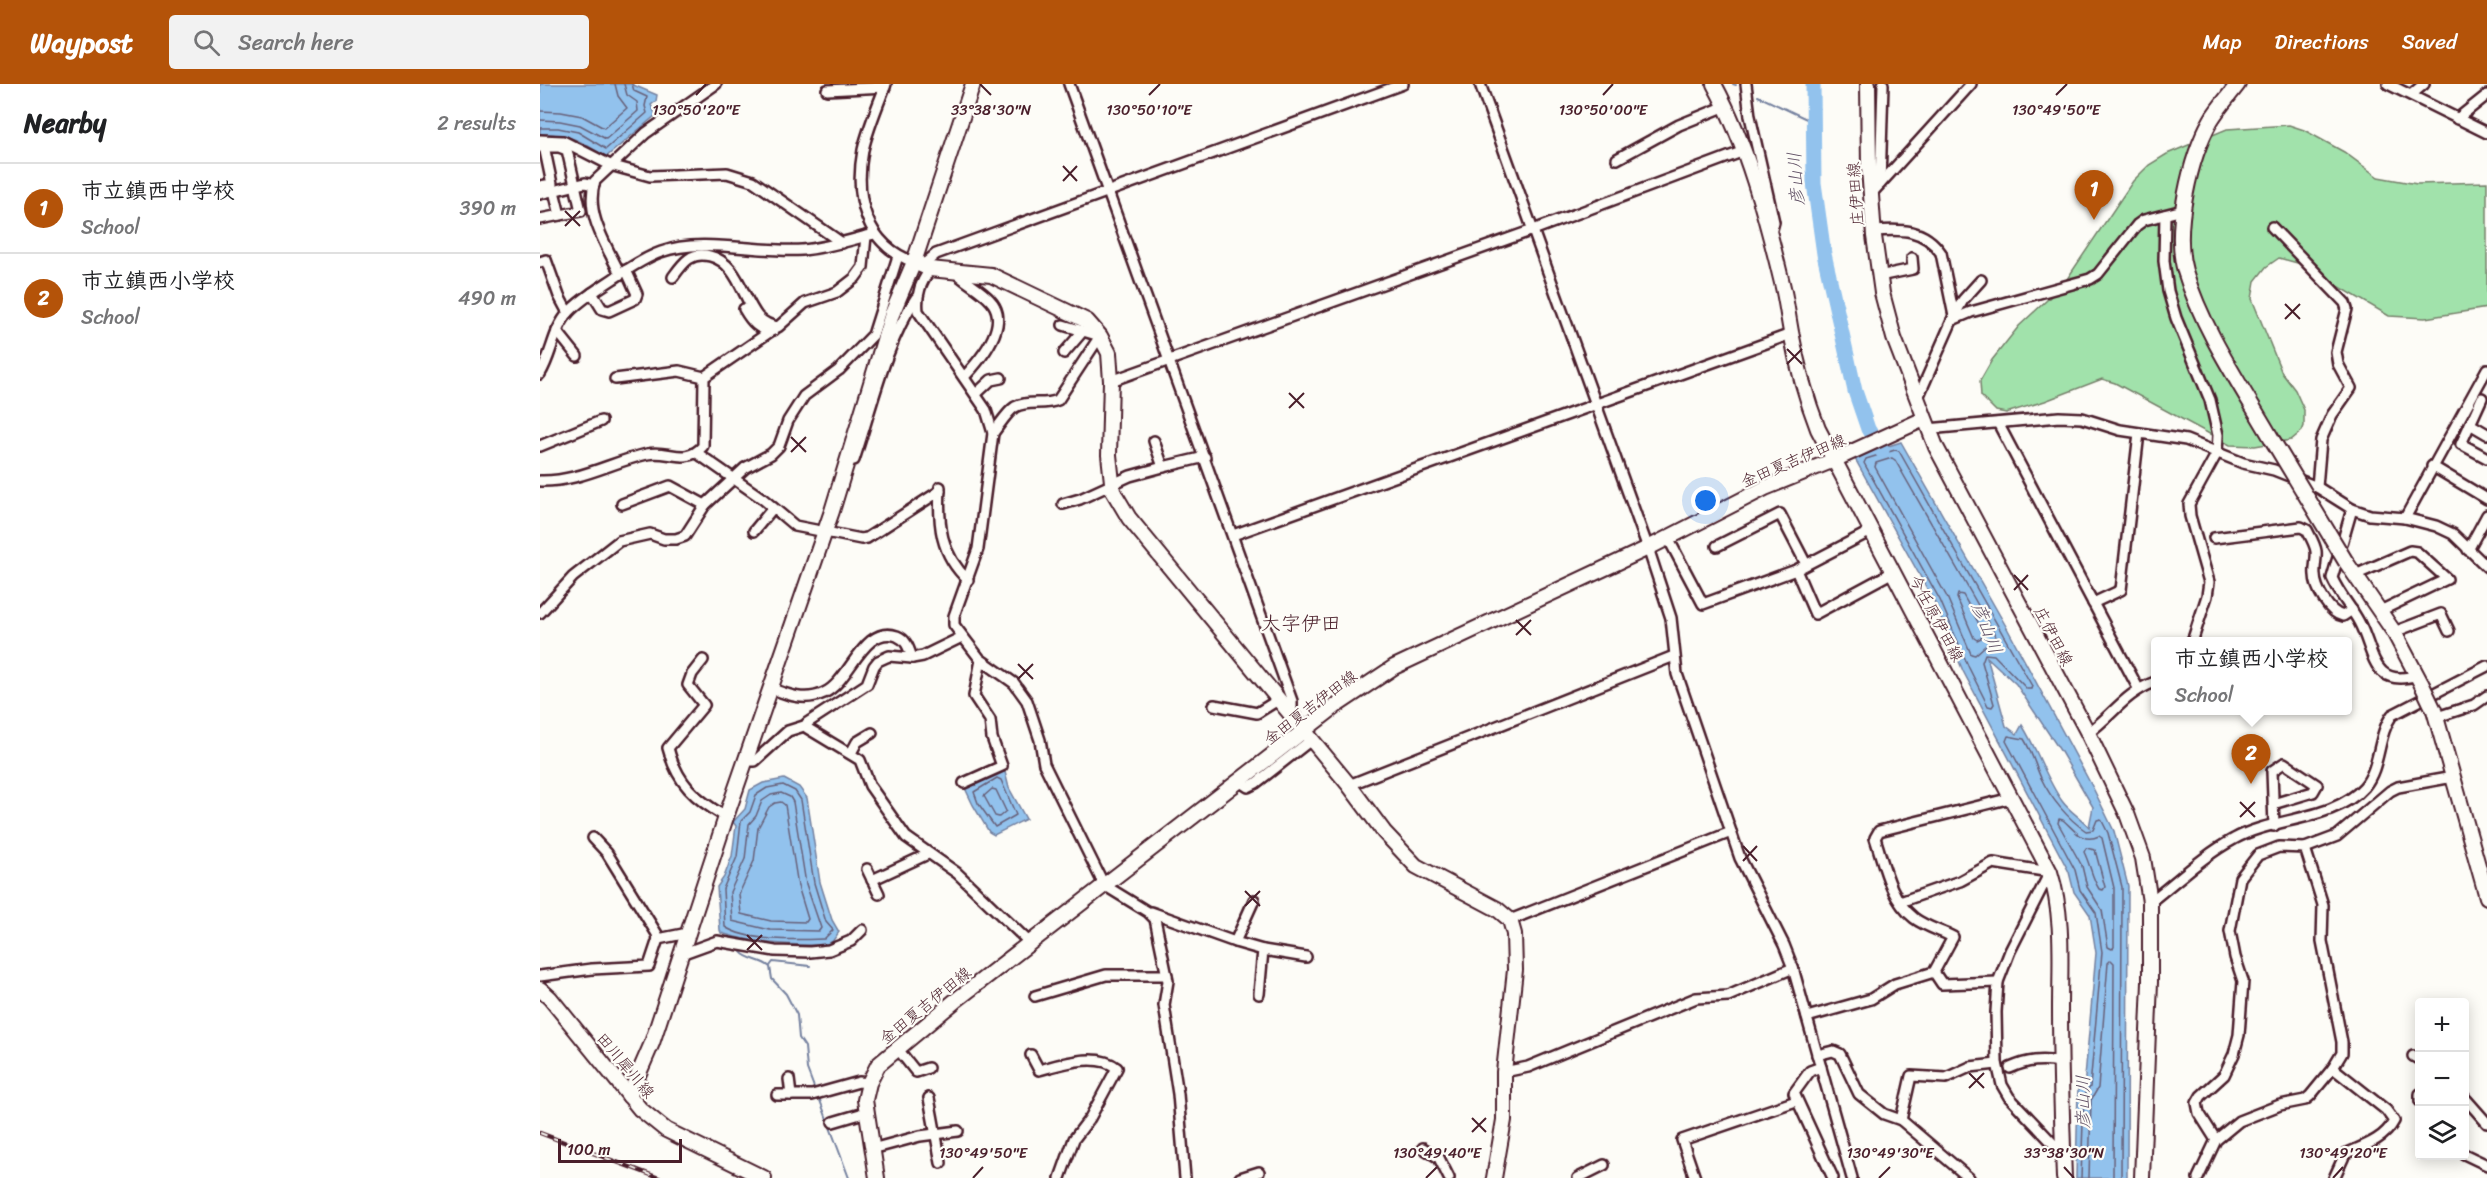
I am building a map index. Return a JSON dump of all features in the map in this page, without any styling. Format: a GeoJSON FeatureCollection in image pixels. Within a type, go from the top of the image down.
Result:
{"type":"FeatureCollection","features":[{"type":"Feature","properties":{"kind":"main road"},"geometry":{"type":"LineString","coordinates":[[629,1096],[652,1043],[745,760],[827,533],[892,314],[923,265],[973,84]]}},
{"type":"Feature","properties":{"kind":"main road","name":"今任原伊田線"},"geometry":{"type":"LineString","coordinates":[[1714,84],[1726,106],[1744,151],[1770,236],[1783,285],[1791,334],[1810,407],[1834,460],[1957,690],[2050,872],[2058,896],[2064,1178]]}},
{"type":"Feature","properties":{"kind":"main road","name":"庄伊田線"},"geometry":{"type":"LineString","coordinates":[[1868,84],[1876,189],[1874,231],[1879,276],[1894,338],[1917,400],[1923,424],[2088,733],[2127,814],[2143,858],[2150,902],[2150,981],[2142,1178]]}},
{"type":"Feature","properties":{"kind":"main road"},"geometry":{"type":"LineString","coordinates":[[2238,84],[2211,120],[2190,173],[2183,210],[2181,243],[2184,269],[2199,308],[2273,441],[2346,562],[2394,632],[2420,680],[2435,713],[2487,897]]}},
{"type":"Feature","properties":{"kind":"main road"},"geometry":{"type":"LineString","coordinates":[[923,265],[954,271],[991,274],[1087,321],[1100,336],[1109,353],[1111,381],[1109,455],[1112,483],[1113,491],[1129,518],[1349,785],[1384,832],[1416,866],[1497,909],[1510,920],[1514,934],[1515,970],[1504,1072],[1504,1120],[1494,1178]]}},
{"type":"Feature","properties":{"kind":"main road","name":"金田夏吉伊田線"},"geometry":{"type":"LineString","coordinates":[[877,1178],[865,1100],[869,1083],[878,1065],[1030,943],[1239,781],[1307,736],[1337,705],[1394,667],[1648,548],[1765,488],[1923,424]]}},
{"type":"Feature","properties":{"kind":"main road","name":"田川犀川線"},"geometry":{"type":"LineString","coordinates":[[540,989],[550,998],[640,1109],[666,1130],[764,1178]]}},
{"type":"Feature","properties":{"kind":"street"},"geometry":{"type":"LineString","coordinates":[[592,293],[602,309],[609,311],[635,299],[637,294],[595,219],[592,205],[594,185],[610,165],[646,133],[716,84]]}},
{"type":"Feature","properties":{"kind":"street"},"geometry":{"type":"LineString","coordinates":[[1069,84],[1292,700],[1292,708],[1288,712]]}},
{"type":"Feature","properties":{"kind":"street"},"geometry":{"type":"LineString","coordinates":[[827,533],[894,338],[916,298],[923,265],[936,254],[1403,84]]}},
{"type":"Feature","properties":{"kind":"street"},"geometry":{"type":"LineString","coordinates":[[1492,84],[1481,86],[1648,548],[1671,618],[1677,674],[1740,858],[1784,945],[1792,968],[1851,1178]]}},
{"type":"Feature","properties":{"kind":"street"},"geometry":{"type":"LineString","coordinates":[[1746,84],[1750,116],[1774,222],[1770,236]]}},
{"type":"Feature","properties":{"kind":"street"},"geometry":{"type":"LineString","coordinates":[[1876,189],[1882,84]]}},
{"type":"Feature","properties":{"kind":"street"},"geometry":{"type":"LineString","coordinates":[[1876,189],[1971,84]]}},
{"type":"Feature","properties":{"kind":"street"},"geometry":{"type":"LineString","coordinates":[[2388,84],[2487,133]]}},
{"type":"Feature","properties":{"kind":"street"},"geometry":{"type":"LineString","coordinates":[[2412,94],[2424,84]]}},
{"type":"Feature","properties":{"kind":"street"},"geometry":{"type":"LineString","coordinates":[[615,379],[679,371],[704,377],[775,329],[805,303],[837,292],[855,278],[863,267],[870,235],[861,177],[863,150],[886,86],[827,90]]}},
{"type":"Feature","properties":{"kind":"street"},"geometry":{"type":"LineString","coordinates":[[2457,119],[2487,95]]}},
{"type":"Feature","properties":{"kind":"street"},"geometry":{"type":"LineString","coordinates":[[1617,159],[1679,125],[1726,106]]}},
{"type":"Feature","properties":{"kind":"street"},"geometry":{"type":"LineString","coordinates":[[541,144],[563,141],[610,165],[650,176],[727,173],[753,181],[842,243]]}},
{"type":"Feature","properties":{"kind":"street"},"geometry":{"type":"LineString","coordinates":[[540,219],[580,211],[567,150],[541,144]]}},
{"type":"Feature","properties":{"kind":"street"},"geometry":{"type":"LineString","coordinates":[[540,186],[552,183],[541,144]]}},
{"type":"Feature","properties":{"kind":"street"},"geometry":{"type":"LineString","coordinates":[[1111,381],[1533,230],[1744,151]]}},
{"type":"Feature","properties":{"kind":"street"},"geometry":{"type":"LineString","coordinates":[[540,194],[585,183],[594,185]]}},
{"type":"Feature","properties":{"kind":"street"},"geometry":{"type":"LineString","coordinates":[[554,190],[560,215]]}},
{"type":"Feature","properties":{"kind":"street"},"geometry":{"type":"LineString","coordinates":[[1953,318],[2090,279],[2098,274],[2137,225],[2144,220],[2183,210]]}},
{"type":"Feature","properties":{"kind":"street"},"geometry":{"type":"LineString","coordinates":[[2165,215],[2164,261],[2168,291],[2176,318],[2212,408],[2218,435],[2217,453],[2189,504],[2190,516],[2209,582],[2207,596],[2194,637]]}},
{"type":"Feature","properties":{"kind":"street"},"geometry":{"type":"LineString","coordinates":[[2272,227],[2346,303],[2347,309],[2336,352],[2338,364],[2351,388],[2332,415],[2321,440],[2317,487]]}},
{"type":"Feature","properties":{"kind":"street"},"geometry":{"type":"LineString","coordinates":[[1874,231],[1907,229],[1918,233],[1935,245],[1941,253],[1953,318]]}},
{"type":"Feature","properties":{"kind":"street"},"geometry":{"type":"LineString","coordinates":[[870,235],[898,256],[923,265]]}},
{"type":"Feature","properties":{"kind":"street"},"geometry":{"type":"LineString","coordinates":[[540,374],[548,361],[557,331],[568,313],[623,272],[661,252],[682,247],[803,250],[870,235]]}},
{"type":"Feature","properties":{"kind":"street"},"geometry":{"type":"LineString","coordinates":[[717,247],[760,319],[775,329]]}},
{"type":"Feature","properties":{"kind":"street"},"geometry":{"type":"LineString","coordinates":[[673,277],[690,256],[702,254],[725,262]]}},
{"type":"Feature","properties":{"kind":"street"},"geometry":{"type":"LineString","coordinates":[[540,613],[573,577],[619,542],[650,534],[664,539],[685,536],[705,504],[745,468],[771,454],[779,446],[788,421],[804,396],[839,370],[868,343],[873,335],[898,256]]}},
{"type":"Feature","properties":{"kind":"street"},"geometry":{"type":"LineString","coordinates":[[1879,276],[1913,269],[1911,258]]}},
{"type":"Feature","properties":{"kind":"street"},"geometry":{"type":"LineString","coordinates":[[540,262],[546,260],[568,313]]}},
{"type":"Feature","properties":{"kind":"street"},"geometry":{"type":"LineString","coordinates":[[954,271],[989,299],[997,312],[992,342],[965,376]]}},
{"type":"Feature","properties":{"kind":"street"},"geometry":{"type":"LineString","coordinates":[[1917,400],[1953,318],[1963,300],[1981,280]]}},
{"type":"Feature","properties":{"kind":"street"},"geometry":{"type":"LineString","coordinates":[[916,298],[918,311],[924,322],[965,376],[986,410],[993,434],[978,549],[954,616],[954,625],[981,660],[1014,683],[1027,701],[1040,740],[1044,764],[1104,885],[1148,912],[1234,942],[1263,950],[1306,957]]}},
{"type":"Feature","properties":{"kind":"street"},"geometry":{"type":"LineString","coordinates":[[744,309],[756,325],[775,329]]}},
{"type":"Feature","properties":{"kind":"street"},"geometry":{"type":"LineString","coordinates":[[993,434],[1014,408],[1021,405],[1048,404],[1058,400],[1100,336],[1063,325]]}},
{"type":"Feature","properties":{"kind":"street"},"geometry":{"type":"LineString","coordinates":[[557,331],[577,356]]}},
{"type":"Feature","properties":{"kind":"street"},"geometry":{"type":"LineString","coordinates":[[1064,353],[1083,331]]}},
{"type":"Feature","properties":{"kind":"street"},"geometry":{"type":"LineString","coordinates":[[1233,535],[1791,334]]}},
{"type":"Feature","properties":{"kind":"street"},"geometry":{"type":"LineString","coordinates":[[2405,518],[2472,392],[2487,369]]}},
{"type":"Feature","properties":{"kind":"street"},"geometry":{"type":"LineString","coordinates":[[540,481],[554,481],[588,474],[649,453],[690,456],[697,453],[703,446],[704,377]]}},
{"type":"Feature","properties":{"kind":"street"},"geometry":{"type":"LineString","coordinates":[[976,394],[991,380],[1001,378]]}},
{"type":"Feature","properties":{"kind":"street"},"geometry":{"type":"LineString","coordinates":[[2472,392],[2484,404],[2470,424],[2461,444],[2487,458]]}},
{"type":"Feature","properties":{"kind":"street"},"geometry":{"type":"LineString","coordinates":[[1923,424],[1998,423],[2059,417],[2082,418],[2120,430],[2186,440],[2243,463],[2274,470],[2317,487],[2352,509],[2370,515],[2405,518],[2436,526],[2453,534],[2487,567]]}},
{"type":"Feature","properties":{"kind":"street"},"geometry":{"type":"LineString","coordinates":[[540,446],[601,422]]}},
{"type":"Feature","properties":{"kind":"street"},"geometry":{"type":"LineString","coordinates":[[1998,423],[2138,688]]}},
{"type":"Feature","properties":{"kind":"street"},"geometry":{"type":"LineString","coordinates":[[2470,424],[2487,434]]}},
{"type":"Feature","properties":{"kind":"street"},"geometry":{"type":"LineString","coordinates":[[2093,603],[2121,590],[2139,433]]}},
{"type":"Feature","properties":{"kind":"street"},"geometry":{"type":"LineString","coordinates":[[1154,441],[1163,467]]}},
{"type":"Feature","properties":{"kind":"street"},"geometry":{"type":"LineString","coordinates":[[697,453],[734,478],[795,526],[861,539],[867,538],[940,489],[938,524],[954,567],[968,580]]}},
{"type":"Feature","properties":{"kind":"street"},"geometry":{"type":"LineString","coordinates":[[1063,504],[1080,499],[1112,483],[1205,457]]}},
{"type":"Feature","properties":{"kind":"street"},"geometry":{"type":"LineString","coordinates":[[2432,466],[2487,499]]}},
{"type":"Feature","properties":{"kind":"street"},"geometry":{"type":"LineString","coordinates":[[621,504],[670,486],[705,504]]}},
{"type":"Feature","properties":{"kind":"street"},"geometry":{"type":"LineString","coordinates":[[754,531],[773,508]]}},
{"type":"Feature","properties":{"kind":"street"},"geometry":{"type":"LineString","coordinates":[[2352,509],[2332,578],[2366,638],[2375,665],[2384,674],[2394,678],[2420,680]]}},
{"type":"Feature","properties":{"kind":"street"},"geometry":{"type":"LineString","coordinates":[[1717,546],[1780,513],[1806,564]]}},
{"type":"Feature","properties":{"kind":"street"},"geometry":{"type":"LineString","coordinates":[[2468,550],[2487,515]]}},
{"type":"Feature","properties":{"kind":"street"},"geometry":{"type":"LineString","coordinates":[[2214,538],[2301,527],[2307,530],[2316,550],[2316,584],[2323,598],[2338,615],[2343,616],[2352,610]]}},
{"type":"Feature","properties":{"kind":"street"},"geometry":{"type":"LineString","coordinates":[[1668,538],[1703,604],[1796,570],[1871,531]]}},
{"type":"Feature","properties":{"kind":"street"},"geometry":{"type":"LineString","coordinates":[[2355,575],[2410,551],[2417,552],[2447,579],[2380,611]]}},
{"type":"Feature","properties":{"kind":"street"},"geometry":{"type":"LineString","coordinates":[[1796,570],[1815,614],[1893,572]]}},
{"type":"Feature","properties":{"kind":"street"},"geometry":{"type":"LineString","coordinates":[[2394,632],[2441,614],[2449,632]]}},
{"type":"Feature","properties":{"kind":"street"},"geometry":{"type":"LineString","coordinates":[[770,688],[795,698],[824,694],[834,686],[870,642],[878,636],[893,634],[901,638],[909,646],[912,658]]}},
{"type":"Feature","properties":{"kind":"street"},"geometry":{"type":"LineString","coordinates":[[745,760],[755,761],[788,731],[807,725],[867,684],[878,662],[889,656],[912,658],[923,656],[962,637]]}},
{"type":"Feature","properties":{"kind":"street"},"geometry":{"type":"LineString","coordinates":[[1349,785],[1674,656]]}},
{"type":"Feature","properties":{"kind":"street"},"geometry":{"type":"LineString","coordinates":[[703,660],[692,674],[688,685],[704,705],[668,748],[674,770],[685,784],[708,806],[726,817]]}},
{"type":"Feature","properties":{"kind":"street"},"geometry":{"type":"LineString","coordinates":[[964,783],[1002,766],[992,738],[990,720],[974,696],[981,660]]}},
{"type":"Feature","properties":{"kind":"street"},"geometry":{"type":"LineString","coordinates":[[2150,902],[2235,838],[2333,807],[2352,798],[2372,775],[2386,723],[2392,715],[2487,666]]}},
{"type":"Feature","properties":{"kind":"street"},"geometry":{"type":"LineString","coordinates":[[2088,733],[2138,688],[2151,683]]}},
{"type":"Feature","properties":{"kind":"street"},"geometry":{"type":"LineString","coordinates":[[2435,713],[2474,705],[2487,696]]}},
{"type":"Feature","properties":{"kind":"street"},"geometry":{"type":"LineString","coordinates":[[1214,705],[1257,713],[1278,700]]}},
{"type":"Feature","properties":{"kind":"street"},"geometry":{"type":"LineString","coordinates":[[807,725],[807,728],[860,760],[870,786],[906,837],[957,873],[1030,943]]}},
{"type":"Feature","properties":{"kind":"street"},"geometry":{"type":"LineString","coordinates":[[851,753],[856,742],[872,733]]}},
{"type":"Feature","properties":{"kind":"street"},"geometry":{"type":"LineString","coordinates":[[2273,804],[2313,792],[2317,785],[2284,763],[2272,771],[2273,804],[2274,826]]}},
{"type":"Feature","properties":{"kind":"street"},"geometry":{"type":"LineString","coordinates":[[2216,1140],[2199,1113],[2197,1103],[2201,1096],[2224,1075],[2234,1054],[2239,1035],[2243,981],[2230,931],[2240,878],[2258,855],[2279,847],[2305,848],[2337,836],[2390,791],[2398,787],[2453,777]]}},
{"type":"Feature","properties":{"kind":"street"},"geometry":{"type":"LineString","coordinates":[[1807,1017],[1871,999],[1895,984],[1934,972],[1953,937],[1914,918],[1900,902],[1882,865],[1875,838],[1879,831],[2011,798]]}},
{"type":"Feature","properties":{"kind":"street"},"geometry":{"type":"LineString","coordinates":[[1510,920],[1731,832]]}},
{"type":"Feature","properties":{"kind":"street"},"geometry":{"type":"LineString","coordinates":[[540,976],[592,969],[649,966],[658,939],[657,934],[607,853],[592,838]]}},
{"type":"Feature","properties":{"kind":"street"},"geometry":{"type":"LineString","coordinates":[[2198,1178],[2216,1140],[2239,1121],[2280,1104],[2305,1100],[2333,1068],[2342,1053],[2342,1042],[2322,941],[2323,905],[2305,848]]}},
{"type":"Feature","properties":{"kind":"street"},"geometry":{"type":"LineString","coordinates":[[872,880],[928,854]]}},
{"type":"Feature","properties":{"kind":"street"},"geometry":{"type":"LineString","coordinates":[[1900,902],[1960,881],[1993,863],[2050,872],[2010,951],[1998,982],[1997,1064],[2002,1084],[2009,1097],[2063,1154]]}},
{"type":"Feature","properties":{"kind":"street"},"geometry":{"type":"LineString","coordinates":[[867,869],[879,894]]}},
{"type":"Feature","properties":{"kind":"street"},"geometry":{"type":"LineString","coordinates":[[1234,942],[1254,900]]}},
{"type":"Feature","properties":{"kind":"street"},"geometry":{"type":"LineString","coordinates":[[1148,912],[1155,919],[1168,981],[1164,1005],[1178,1094],[1185,1178]]}},
{"type":"Feature","properties":{"kind":"street"},"geometry":{"type":"LineString","coordinates":[[681,954],[717,941],[761,950],[793,952],[829,950],[850,941],[862,930]]}},
{"type":"Feature","properties":{"kind":"street"},"geometry":{"type":"LineString","coordinates":[[658,939],[688,933]]}},
{"type":"Feature","properties":{"kind":"street"},"geometry":{"type":"LineString","coordinates":[[1259,994],[1263,950]]}},
{"type":"Feature","properties":{"kind":"street"},"geometry":{"type":"LineString","coordinates":[[1504,1072],[1528,1067],[1696,998],[1728,996],[1792,968]]}},
{"type":"Feature","properties":{"kind":"street"},"geometry":{"type":"LineString","coordinates":[[1934,972],[1942,984],[1998,982]]}},
{"type":"Feature","properties":{"kind":"street"},"geometry":{"type":"LineString","coordinates":[[1035,996],[1106,975],[1167,975]]}},
{"type":"Feature","properties":{"kind":"street"},"geometry":{"type":"LineString","coordinates":[[897,1048],[916,1072],[928,1068]]}},
{"type":"Feature","properties":{"kind":"street"},"geometry":{"type":"LineString","coordinates":[[1817,1055],[1833,1051],[1840,1054],[1859,1094],[1884,1114],[1901,1120],[1969,1178]]}},
{"type":"Feature","properties":{"kind":"street"},"geometry":{"type":"LineString","coordinates":[[1031,1055],[1039,1070],[1075,1061],[1109,1061],[1117,1068],[1090,1118],[1074,1140],[1060,1178]]}},
{"type":"Feature","properties":{"kind":"street"},"geometry":{"type":"LineString","coordinates":[[2010,1068],[2026,1061],[2039,1059],[2060,1062]]}},
{"type":"Feature","properties":{"kind":"street"},"geometry":{"type":"LineString","coordinates":[[1901,1120],[1911,1076],[1946,1078],[1970,1067],[1997,1064]]}},
{"type":"Feature","properties":{"kind":"street"},"geometry":{"type":"LineString","coordinates":[[1821,1067],[1810,1071],[1796,1087],[1794,1093],[1833,1178]]}},
{"type":"Feature","properties":{"kind":"street"},"geometry":{"type":"LineString","coordinates":[[2333,1068],[2386,1110],[2394,1121],[2389,1130],[2377,1140],[2345,1154],[2334,1178]]}},
{"type":"Feature","properties":{"kind":"street"},"geometry":{"type":"LineString","coordinates":[[789,1079],[790,1095]]}},
{"type":"Feature","properties":{"kind":"street"},"geometry":{"type":"LineString","coordinates":[[777,1095],[817,1094],[859,1082],[869,1083]]}},
{"type":"Feature","properties":{"kind":"street"},"geometry":{"type":"LineString","coordinates":[[929,1098],[941,1162]]}},
{"type":"Feature","properties":{"kind":"street"},"geometry":{"type":"LineString","coordinates":[[1695,1178],[1682,1140],[1796,1101]]}},
{"type":"Feature","properties":{"kind":"street"},"geometry":{"type":"LineString","coordinates":[[2469,1103],[2487,1123]]}},
{"type":"Feature","properties":{"kind":"street"},"geometry":{"type":"LineString","coordinates":[[832,1122],[867,1112]]}},
{"type":"Feature","properties":{"kind":"street"},"geometry":{"type":"LineString","coordinates":[[872,1149],[958,1131]]}},
{"type":"Feature","properties":{"kind":"street"},"geometry":{"type":"LineString","coordinates":[[1423,1148],[1439,1158],[1448,1178]]}},
{"type":"Feature","properties":{"kind":"street"},"geometry":{"type":"LineString","coordinates":[[2469,1156],[2487,1165]]}},
{"type":"Feature","properties":{"kind":"street"},"geometry":{"type":"LineString","coordinates":[[1578,1178],[1604,1165]]}},
{"type":"Feature","properties":{"kind":"street"},"geometry":{"type":"LineString","coordinates":[[1240,1178],[1259,1172]]}},
{"type":"Feature","properties":{"kind":"green space"},"geometry":{"type":"Polygon","coordinates":[[[2289,125],[2304,130],[2344,152],[2378,177],[2417,184],[2487,182],[2487,308],[2425,318],[2389,316],[2301,264],[2279,258],[2266,267],[2255,281],[2252,299],[2282,373],[2295,390],[2304,410],[2302,431],[2291,440],[2255,446],[2230,445],[2115,383],[2102,379],[2006,413],[1996,411],[1981,396],[1980,381],[1992,360],[2019,326],[2063,285],[2133,181],[2149,165],[2167,154],[2227,129],[2289,125]]]}},
{"type":"Feature","properties":{"kind":"water"},"geometry":{"type":"Polygon","coordinates":[[[540,84],[631,84],[657,95],[656,101],[651,105],[656,115],[606,157],[575,139],[540,134],[540,84]]]}},
{"type":"Feature","properties":{"kind":"water"},"geometry":{"type":"Polygon","coordinates":[[[1901,442],[2007,628],[2114,831],[2128,886],[2127,1178],[2076,1178],[2078,1088],[2084,1088],[2096,953],[2090,915],[2074,892],[2069,872],[1963,671],[1935,603],[1854,457],[1901,442]],[[1987,657],[2006,726],[2017,734],[2022,725],[2062,801],[2089,827],[2093,807],[2061,752],[2016,684],[1987,657]]]}},
{"type":"Feature","properties":{"kind":"water"},"geometry":{"type":"Polygon","coordinates":[[[1004,768],[1009,788],[1026,819],[994,835],[989,832],[965,788],[1004,768]]]}},
{"type":"Feature","properties":{"kind":"water"},"geometry":{"type":"Polygon","coordinates":[[[784,779],[799,787],[807,798],[820,882],[832,920],[839,932],[832,942],[825,945],[760,942],[734,937],[721,933],[720,930],[717,887],[724,877],[732,856],[736,826],[733,822],[745,809],[750,790],[763,783],[784,779]]]}},
{"type":"Feature","properties":{"kind":"waterway","name":"彦山川"},"geometry":{"type":"LineString","coordinates":[[1813,84],[1814,183],[1824,254],[1855,391],[1868,429],[1882,451]]}},
{"type":"Feature","properties":{"kind":"waterway"},"geometry":{"type":"LineString","coordinates":[[1758,96],[1815,123]]}},
{"type":"Feature","properties":{"kind":"waterway"},"geometry":{"type":"LineString","coordinates":[[742,948],[741,952],[744,955],[770,967],[772,979],[786,994],[797,1015],[799,1038],[805,1047],[807,1069],[815,1090]]}},
{"type":"Feature","properties":{"kind":"waterway"},"geometry":{"type":"LineString","coordinates":[[770,966],[773,962],[810,966]]}},
{"type":"Feature","properties":{"kind":"waterway"},"geometry":{"type":"LineString","coordinates":[[818,1095],[849,1178]]}},
{"type":"Feature","properties":{"kind":"railway"},"geometry":{"type":"LineString","coordinates":[[540,1133],[659,1178]]}},
{"type":"Feature","properties":{"kind":"place","name":"市立鎮西中学校"},"geometry":{"type":"Point","coordinates":[2094,220]}},
{"type":"Feature","properties":{"kind":"place","name":"市立鎮西小学校"},"geometry":{"type":"Point","coordinates":[2251,784]}},
{"type":"Feature","properties":{"kind":"district","name":"大字伊田"},"geometry":{"type":"Point","coordinates":[1301,623]}}]}
